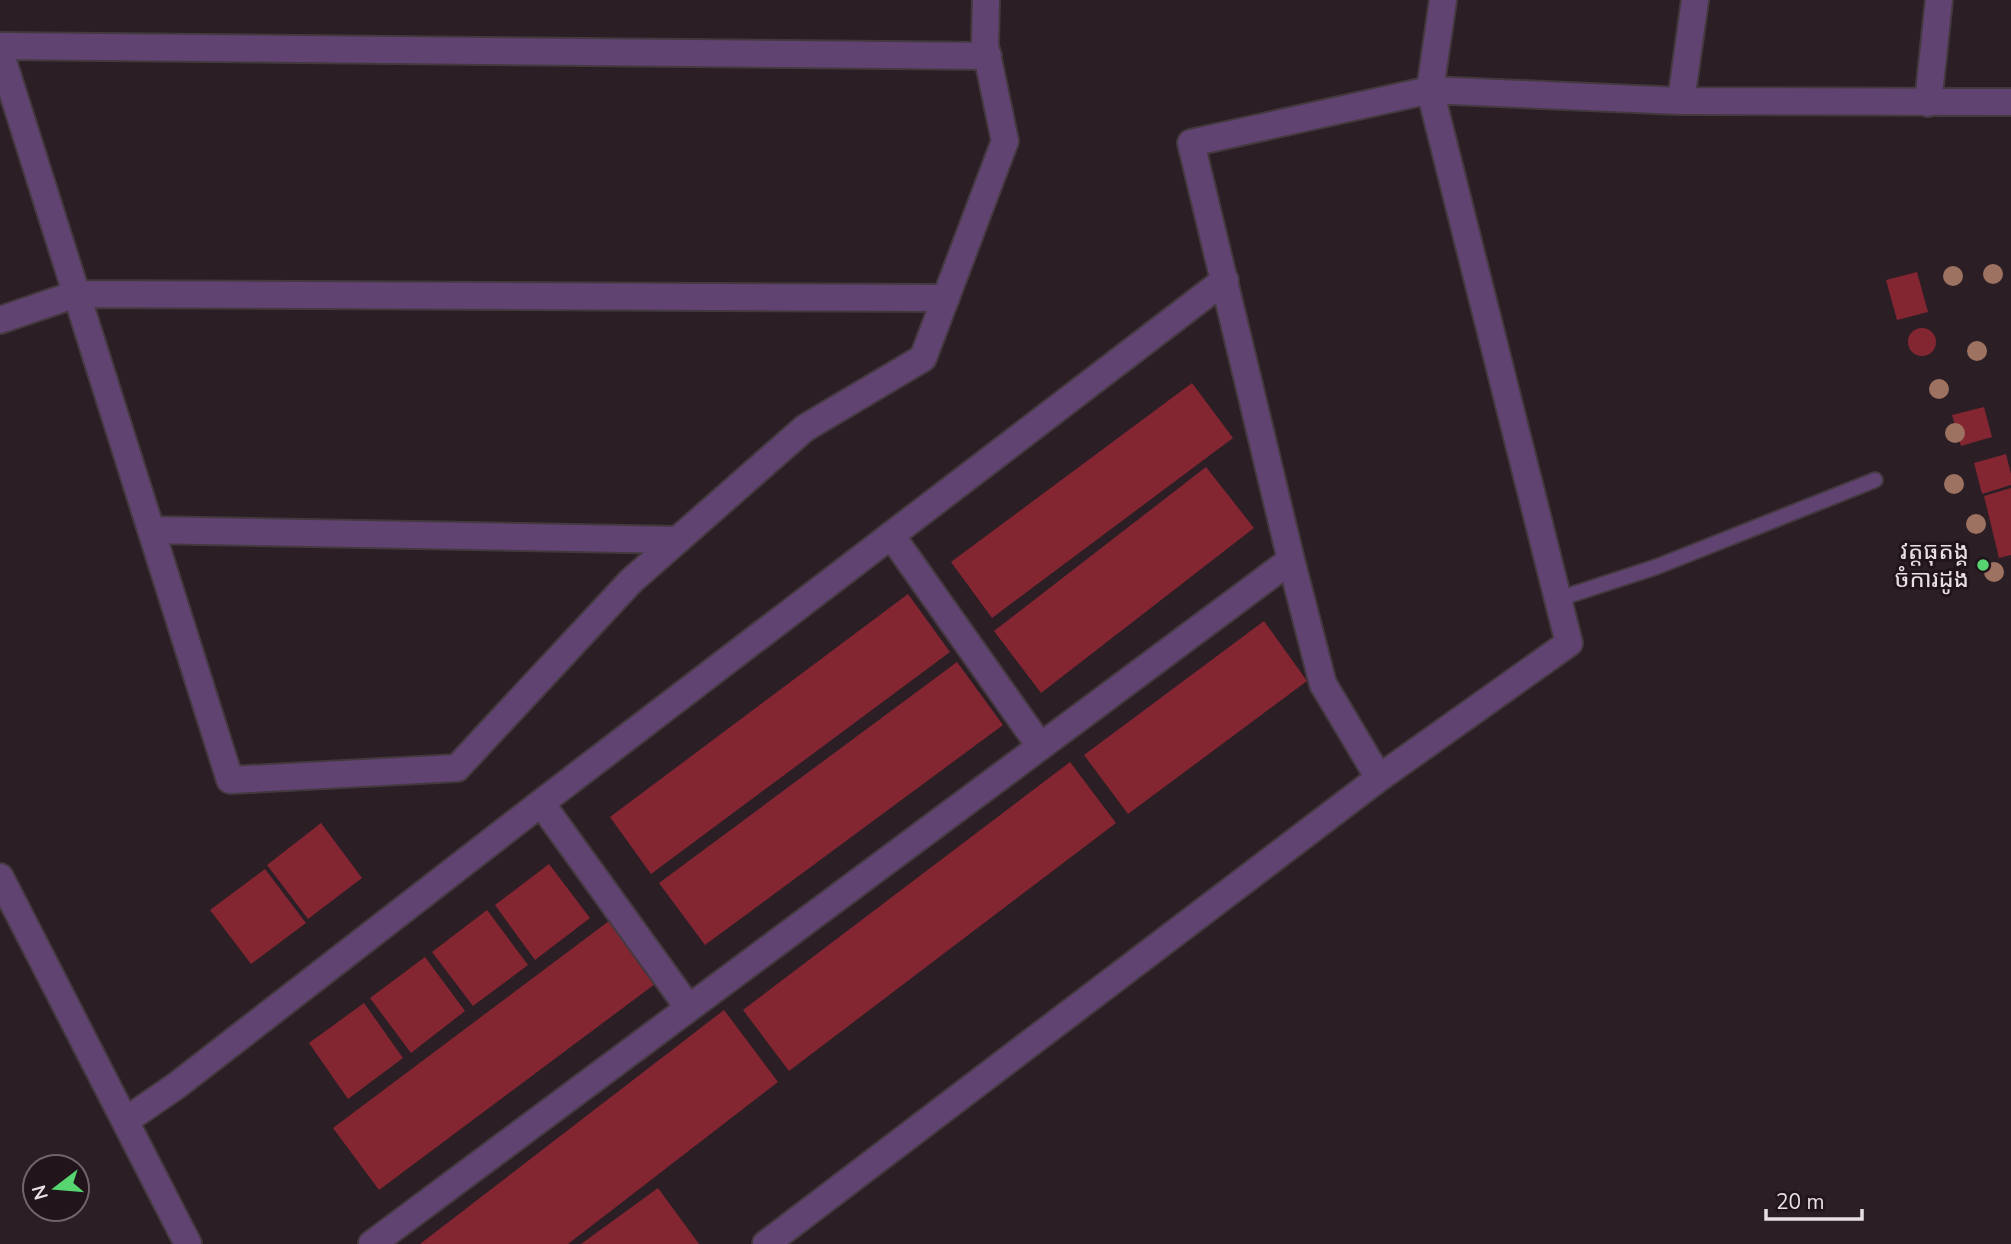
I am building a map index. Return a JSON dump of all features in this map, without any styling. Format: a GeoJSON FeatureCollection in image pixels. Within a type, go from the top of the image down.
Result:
{"type":"FeatureCollection","features":[{"type":"Feature","properties":{"kind":"street"},"geometry":{"type":"LineString","coordinates":[[0,52],[230,780],[457,768],[632,581],[804,428],[923,358],[1006,141],[985,45],[986,0]]}},
{"type":"Feature","properties":{"kind":"street"},"geometry":{"type":"LineString","coordinates":[[766,1244],[1379,778],[1569,643],[1430,90],[1443,0]]}},
{"type":"Feature","properties":{"kind":"street"},"geometry":{"type":"LineString","coordinates":[[1681,101],[1695,0]]}},
{"type":"Feature","properties":{"kind":"street"},"geometry":{"type":"LineString","coordinates":[[1928,103],[1939,0]]}},
{"type":"Feature","properties":{"kind":"street"},"geometry":{"type":"LineString","coordinates":[[0,46],[988,56]]}},
{"type":"Feature","properties":{"kind":"street"},"geometry":{"type":"LineString","coordinates":[[1379,778],[1324,684],[1291,560],[1191,143],[1430,90],[1681,101],[2011,102]]}},
{"type":"Feature","properties":{"kind":"street"},"geometry":{"type":"LineString","coordinates":[[125,1121],[176,1086],[1225,280]]}},
{"type":"Feature","properties":{"kind":"street"},"geometry":{"type":"LineString","coordinates":[[0,320],[76,294],[946,298]]}},
{"type":"Feature","properties":{"kind":"street"},"geometry":{"type":"LineString","coordinates":[[151,530],[678,540]]}},
{"type":"Feature","properties":{"kind":"street"},"geometry":{"type":"LineString","coordinates":[[891,535],[1040,746]]}},
{"type":"Feature","properties":{"kind":"street"},"geometry":{"type":"LineString","coordinates":[[372,1244],[1291,560]]}},
{"type":"Feature","properties":{"kind":"street"},"geometry":{"type":"LineString","coordinates":[[541,803],[688,1007]]}},
{"type":"Feature","properties":{"kind":"street"},"geometry":{"type":"LineString","coordinates":[[0,877],[188,1244]]}},
{"type":"Feature","properties":{"kind":"lane"},"geometry":{"type":"LineString","coordinates":[[1558,599],[1656,567],[1875,481]]}},
{"type":"Feature","properties":{"kind":"building"},"geometry":{"type":"Polygon","coordinates":[[[1917,272],[1928,312],[1897,320],[1886,280],[1917,272]]]}},
{"type":"Feature","properties":{"kind":"building"},"geometry":{"type":"Polygon","coordinates":[[[1922,328],[1932,332],[1936,342],[1932,352],[1922,356],[1912,352],[1908,342],[1912,332],[1922,328]]]}},
{"type":"Feature","properties":{"kind":"building"},"geometry":{"type":"Polygon","coordinates":[[[1192,383],[1233,438],[992,618],[951,562],[1192,383]]]}},
{"type":"Feature","properties":{"kind":"building"},"geometry":{"type":"Polygon","coordinates":[[[1984,407],[1992,437],[1961,446],[1952,415],[1984,407]]]}},
{"type":"Feature","properties":{"kind":"building"},"geometry":{"type":"Polygon","coordinates":[[[2006,454],[2011,485],[1982,494],[1974,463],[2006,454]]]}},
{"type":"Feature","properties":{"kind":"building"},"geometry":{"type":"Polygon","coordinates":[[[1206,467],[1254,528],[1041,693],[994,631],[1206,467]]]}},
{"type":"Feature","properties":{"kind":"building"},"geometry":{"type":"Polygon","coordinates":[[[2011,488],[2011,555],[1999,558],[1984,496],[2011,488]]]}},
{"type":"Feature","properties":{"kind":"building"},"geometry":{"type":"Polygon","coordinates":[[[908,594],[950,652],[651,874],[610,817],[908,594]]]}},
{"type":"Feature","properties":{"kind":"building"},"geometry":{"type":"Polygon","coordinates":[[[1264,621],[1307,681],[1128,814],[1084,755],[1264,621]]]}},
{"type":"Feature","properties":{"kind":"building"},"geometry":{"type":"Polygon","coordinates":[[[957,662],[1003,725],[705,945],[659,883],[957,662]]]}},
{"type":"Feature","properties":{"kind":"building"},"geometry":{"type":"Polygon","coordinates":[[[1070,762],[1116,823],[789,1071],[743,1010],[1070,762]]]}},
{"type":"Feature","properties":{"kind":"building"},"geometry":{"type":"Polygon","coordinates":[[[321,823],[362,878],[308,919],[267,865],[321,823]]]}},
{"type":"Feature","properties":{"kind":"building"},"geometry":{"type":"Polygon","coordinates":[[[549,864],[590,918],[535,960],[495,905],[549,864]]]}},
{"type":"Feature","properties":{"kind":"building"},"geometry":{"type":"Polygon","coordinates":[[[265,869],[306,923],[251,964],[210,910],[265,869]]]}},
{"type":"Feature","properties":{"kind":"building"},"geometry":{"type":"Polygon","coordinates":[[[487,910],[528,965],[473,1006],[432,952],[487,910]]]}},
{"type":"Feature","properties":{"kind":"building"},"geometry":{"type":"Polygon","coordinates":[[[613,918],[659,981],[379,1190],[333,1128],[613,918]]]}},
{"type":"Feature","properties":{"kind":"building"},"geometry":{"type":"Polygon","coordinates":[[[425,957],[465,1011],[411,1053],[370,998],[425,957]]]}},
{"type":"Feature","properties":{"kind":"building"},"geometry":{"type":"Polygon","coordinates":[[[364,1003],[403,1058],[348,1099],[309,1043],[364,1003]]]}},
{"type":"Feature","properties":{"kind":"building"},"geometry":{"type":"Polygon","coordinates":[[[724,1010],[778,1082],[568,1244],[420,1244],[724,1010]]]}},
{"type":"Feature","properties":{"kind":"building"},"geometry":{"type":"Polygon","coordinates":[[[658,1188],[699,1244],[581,1244],[658,1188]]]}},
{"type":"Feature","properties":{"kind":"place","name":"វត្តធុតង្គ ចំការដូង"},"geometry":{"type":"Point","coordinates":[1983,565]}}]}
